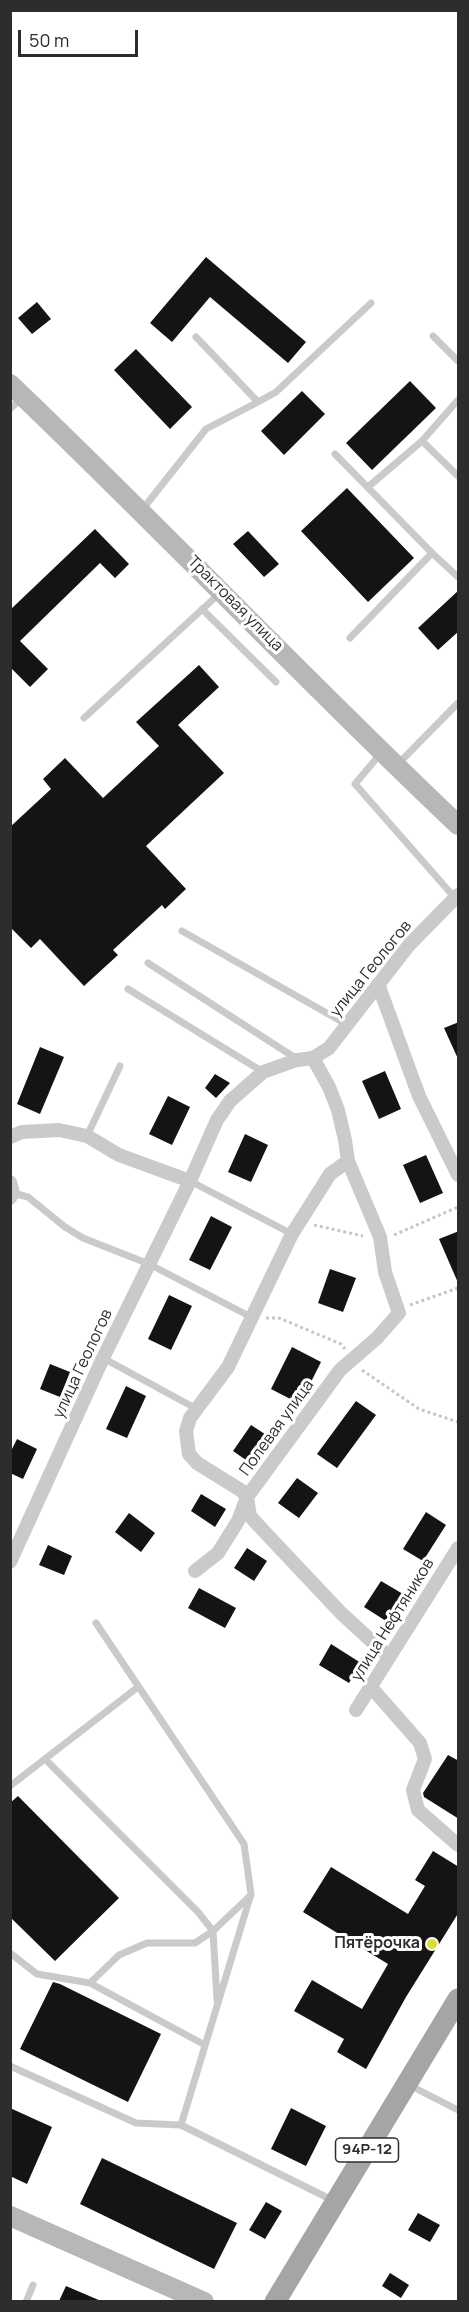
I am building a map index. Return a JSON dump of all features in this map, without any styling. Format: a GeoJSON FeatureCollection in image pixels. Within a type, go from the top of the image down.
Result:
{"type":"FeatureCollection","features":[{"type":"Feature","properties":{"kind":"main road","name":"94Р-12"},"geometry":{"type":"LineString","coordinates":[[275,2301],[459,1999]]}},
{"type":"Feature","properties":{"kind":"street","name":"Трактовая улица"},"geometry":{"type":"LineString","coordinates":[[15,396],[142,510],[389,760],[459,825]]}},
{"type":"Feature","properties":{"kind":"street","name":"улица Геологов"},"geometry":{"type":"LineString","coordinates":[[10,1562],[103,1358],[190,1181],[217,1120],[230,1101],[263,1072],[297,1060],[313,1058],[329,1048],[409,945],[457,896]]}},
{"type":"Feature","properties":{"kind":"street"},"geometry":{"type":"LineString","coordinates":[[378,984],[419,1096],[459,1175]]}},
{"type":"Feature","properties":{"kind":"street"},"geometry":{"type":"LineString","coordinates":[[313,1058],[329,1087],[338,1110],[348,1161],[380,1237],[385,1272],[399,1313]]}},
{"type":"Feature","properties":{"kind":"street"},"geometry":{"type":"LineString","coordinates":[[10,1137],[22,1132],[59,1130],[87,1136],[119,1155],[190,1181]]}},
{"type":"Feature","properties":{"kind":"street"},"geometry":{"type":"LineString","coordinates":[[348,1161],[330,1174],[292,1234],[228,1367],[218,1383],[195,1408],[189,1418],[186,1431],[189,1454],[197,1463],[247,1497],[250,1516],[341,1613],[389,1657]]}},
{"type":"Feature","properties":{"kind":"street","name":"Полевая улица"},"geometry":{"type":"LineString","coordinates":[[195,1571],[218,1553],[238,1521],[247,1497],[340,1370],[377,1338],[399,1313]]}},
{"type":"Feature","properties":{"kind":"street","name":"улица Нефтяников"},"geometry":{"type":"LineString","coordinates":[[356,1710],[459,1548]]}},
{"type":"Feature","properties":{"kind":"street"},"geometry":{"type":"LineString","coordinates":[[370,1686],[420,1743],[425,1759],[413,1790],[418,1810],[459,1845]]}},
{"type":"Feature","properties":{"kind":"street"},"geometry":{"type":"LineString","coordinates":[[10,2216],[204,2301]]}},
{"type":"Feature","properties":{"kind":"lane"},"geometry":{"type":"LineString","coordinates":[[142,510],[206,429],[276,392],[371,303]]}},
{"type":"Feature","properties":{"kind":"lane"},"geometry":{"type":"LineString","coordinates":[[433,336],[459,361]]}},
{"type":"Feature","properties":{"kind":"lane"},"geometry":{"type":"LineString","coordinates":[[196,337],[258,402]]}},
{"type":"Feature","properties":{"kind":"lane"},"geometry":{"type":"LineString","coordinates":[[368,487],[422,441],[459,400]]}},
{"type":"Feature","properties":{"kind":"lane"},"geometry":{"type":"LineString","coordinates":[[422,441],[459,476]]}},
{"type":"Feature","properties":{"kind":"lane"},"geometry":{"type":"LineString","coordinates":[[334,454],[432,554],[459,577]]}},
{"type":"Feature","properties":{"kind":"lane"},"geometry":{"type":"LineString","coordinates":[[350,638],[432,554]]}},
{"type":"Feature","properties":{"kind":"lane"},"geometry":{"type":"LineString","coordinates":[[84,718],[222,591]]}},
{"type":"Feature","properties":{"kind":"lane"},"geometry":{"type":"LineString","coordinates":[[202,609],[276,682]]}},
{"type":"Feature","properties":{"kind":"lane"},"geometry":{"type":"LineString","coordinates":[[457,896],[355,784],[389,760],[459,703]]}},
{"type":"Feature","properties":{"kind":"lane"},"geometry":{"type":"LineString","coordinates":[[182,931],[346,1024]]}},
{"type":"Feature","properties":{"kind":"lane"},"geometry":{"type":"LineString","coordinates":[[148,963],[297,1060]]}},
{"type":"Feature","properties":{"kind":"lane"},"geometry":{"type":"LineString","coordinates":[[128,989],[263,1072]]}},
{"type":"Feature","properties":{"kind":"lane"},"geometry":{"type":"LineString","coordinates":[[87,1136],[120,1066]]}},
{"type":"Feature","properties":{"kind":"lane"},"geometry":{"type":"LineString","coordinates":[[190,1181],[292,1234]]}},
{"type":"Feature","properties":{"kind":"lane"},"geometry":{"type":"LineString","coordinates":[[11,1191],[28,1197],[64,1227],[83,1238],[149,1264],[252,1318]]}},
{"type":"Feature","properties":{"kind":"lane"},"geometry":{"type":"LineString","coordinates":[[103,1358],[195,1408]]}},
{"type":"Feature","properties":{"kind":"lane"},"geometry":{"type":"LineString","coordinates":[[96,1623],[244,1844],[251,1894],[181,2125]]}},
{"type":"Feature","properties":{"kind":"lane"},"geometry":{"type":"LineString","coordinates":[[10,1786],[138,1688]]}},
{"type":"Feature","properties":{"kind":"lane"},"geometry":{"type":"LineString","coordinates":[[45,1759],[198,1912],[213,1931],[218,2004]]}},
{"type":"Feature","properties":{"kind":"lane"},"geometry":{"type":"LineString","coordinates":[[90,1983],[120,1955],[147,1943],[195,1943],[213,1931],[251,1894]]}},
{"type":"Feature","properties":{"kind":"lane"},"geometry":{"type":"LineString","coordinates":[[10,1953],[37,1974],[90,1983],[205,2045]]}},
{"type":"Feature","properties":{"kind":"lane"},"geometry":{"type":"LineString","coordinates":[[10,2066],[136,2123],[181,2125],[336,2202]]}},
{"type":"Feature","properties":{"kind":"lane"},"geometry":{"type":"LineString","coordinates":[[407,2084],[459,2110]]}},
{"type":"Feature","properties":{"kind":"lane"},"geometry":{"type":"LineString","coordinates":[[26,2301],[33,2285]]}},
{"type":"Feature","properties":{"kind":"path"},"geometry":{"type":"LineString","coordinates":[[399,1313],[407,1306],[459,1288]]}},
{"type":"Feature","properties":{"kind":"path"},"geometry":{"type":"LineString","coordinates":[[252,1318],[279,1318],[341,1344],[358,1368],[419,1409],[459,1422]]}},
{"type":"Feature","properties":{"kind":"building"},"geometry":{"type":"Polygon","coordinates":[[[206,257],[306,342],[288,363],[210,297],[172,342],[150,323],[206,257]]]}},
{"type":"Feature","properties":{"kind":"building"},"geometry":{"type":"Polygon","coordinates":[[[37,302],[51,319],[32,334],[18,318],[37,302]]]}},
{"type":"Feature","properties":{"kind":"building"},"geometry":{"type":"Polygon","coordinates":[[[136,349],[192,407],[170,429],[114,370],[136,349]]]}},
{"type":"Feature","properties":{"kind":"building"},"geometry":{"type":"Polygon","coordinates":[[[410,381],[436,408],[372,470],[346,443],[410,381]]]}},
{"type":"Feature","properties":{"kind":"building"},"geometry":{"type":"Polygon","coordinates":[[[302,391],[325,414],[284,455],[261,431],[302,391]]]}},
{"type":"Feature","properties":{"kind":"building"},"geometry":{"type":"Polygon","coordinates":[[[347,488],[414,558],[368,602],[301,531],[347,488]]]}},
{"type":"Feature","properties":{"kind":"building"},"geometry":{"type":"Polygon","coordinates":[[[95,529],[129,564],[115,578],[100,563],[20,641],[48,669],[30,687],[10,667],[10,610],[95,529]]]}},
{"type":"Feature","properties":{"kind":"building"},"geometry":{"type":"Polygon","coordinates":[[[248,531],[279,564],[264,577],[233,544],[248,531]]]}},
{"type":"Feature","properties":{"kind":"building"},"geometry":{"type":"Polygon","coordinates":[[[459,590],[459,631],[438,650],[418,628],[459,590]]]}},
{"type":"Feature","properties":{"kind":"building"},"geometry":{"type":"Polygon","coordinates":[[[199,665],[219,687],[178,725],[224,773],[146,846],[186,889],[165,909],[162,905],[113,950],[118,955],[84,986],[40,939],[31,948],[10,927],[10,827],[51,789],[43,779],[65,758],[103,798],[159,746],[136,722],[199,665]]]}},
{"type":"Feature","properties":{"kind":"building"},"geometry":{"type":"Polygon","coordinates":[[[459,1022],[459,1061],[444,1028],[459,1022]]]}},
{"type":"Feature","properties":{"kind":"building"},"geometry":{"type":"Polygon","coordinates":[[[40,1047],[64,1057],[40,1114],[17,1104],[40,1047]]]}},
{"type":"Feature","properties":{"kind":"building"},"geometry":{"type":"Polygon","coordinates":[[[385,1071],[401,1109],[379,1119],[362,1081],[385,1071]]]}},
{"type":"Feature","properties":{"kind":"building"},"geometry":{"type":"Polygon","coordinates":[[[215,1074],[230,1083],[216,1098],[205,1088],[215,1074]]]}},
{"type":"Feature","properties":{"kind":"building"},"geometry":{"type":"Polygon","coordinates":[[[168,1096],[190,1107],[172,1145],[149,1134],[168,1096]]]}},
{"type":"Feature","properties":{"kind":"building"},"geometry":{"type":"Polygon","coordinates":[[[245,1134],[268,1145],[251,1182],[228,1172],[245,1134]]]}},
{"type":"Feature","properties":{"kind":"building"},"geometry":{"type":"Polygon","coordinates":[[[426,1155],[443,1193],[420,1203],[403,1165],[426,1155]]]}},
{"type":"Feature","properties":{"kind":"building"},"geometry":{"type":"Polygon","coordinates":[[[211,1216],[232,1227],[210,1270],[189,1260],[211,1216]]]}},
{"type":"Feature","properties":{"kind":"building"},"geometry":{"type":"Polygon","coordinates":[[[459,1231],[459,1285],[439,1239],[459,1231]]]}},
{"type":"Feature","properties":{"kind":"building"},"geometry":{"type":"Polygon","coordinates":[[[330,1269],[356,1278],[343,1312],[318,1303],[330,1269]]]}},
{"type":"Feature","properties":{"kind":"building"},"geometry":{"type":"Polygon","coordinates":[[[169,1295],[192,1306],[171,1350],[148,1339],[169,1295]]]}},
{"type":"Feature","properties":{"kind":"building"},"geometry":{"type":"Polygon","coordinates":[[[292,1347],[321,1362],[300,1404],[271,1389],[292,1347]]]}},
{"type":"Feature","properties":{"kind":"building"},"geometry":{"type":"Polygon","coordinates":[[[50,1364],[70,1372],[60,1397],[40,1389],[50,1364]]]}},
{"type":"Feature","properties":{"kind":"building"},"geometry":{"type":"Polygon","coordinates":[[[126,1386],[146,1396],[127,1438],[106,1429],[126,1386]]]}},
{"type":"Feature","properties":{"kind":"building"},"geometry":{"type":"Polygon","coordinates":[[[356,1401],[376,1415],[337,1468],[317,1454],[356,1401]]]}},
{"type":"Feature","properties":{"kind":"building"},"geometry":{"type":"Polygon","coordinates":[[[251,1425],[271,1438],[253,1465],[233,1451],[251,1425]]]}},
{"type":"Feature","properties":{"kind":"building"},"geometry":{"type":"Polygon","coordinates":[[[17,1439],[37,1449],[23,1479],[10,1473],[10,1453],[17,1439]]]}},
{"type":"Feature","properties":{"kind":"building"},"geometry":{"type":"Polygon","coordinates":[[[297,1478],[318,1493],[299,1518],[278,1503],[297,1478]]]}},
{"type":"Feature","properties":{"kind":"building"},"geometry":{"type":"Polygon","coordinates":[[[201,1494],[226,1509],[215,1527],[191,1511],[201,1494]]]}},
{"type":"Feature","properties":{"kind":"building"},"geometry":{"type":"Polygon","coordinates":[[[426,1512],[446,1525],[423,1561],[403,1549],[426,1512]]]}},
{"type":"Feature","properties":{"kind":"building"},"geometry":{"type":"Polygon","coordinates":[[[129,1513],[155,1533],[141,1552],[115,1532],[129,1513]]]}},
{"type":"Feature","properties":{"kind":"building"},"geometry":{"type":"Polygon","coordinates":[[[48,1545],[72,1556],[64,1575],[39,1565],[48,1545]]]}},
{"type":"Feature","properties":{"kind":"building"},"geometry":{"type":"Polygon","coordinates":[[[247,1548],[267,1561],[254,1581],[234,1568],[247,1548]]]}},
{"type":"Feature","properties":{"kind":"building"},"geometry":{"type":"Polygon","coordinates":[[[381,1581],[403,1594],[386,1621],[364,1607],[381,1581]]]}},
{"type":"Feature","properties":{"kind":"building"},"geometry":{"type":"Polygon","coordinates":[[[199,1588],[236,1608],[225,1628],[188,1608],[199,1588]]]}},
{"type":"Feature","properties":{"kind":"building"},"geometry":{"type":"Polygon","coordinates":[[[331,1644],[361,1663],[349,1683],[319,1665],[331,1644]]]}},
{"type":"Feature","properties":{"kind":"building"},"geometry":{"type":"Polygon","coordinates":[[[448,1755],[459,1761],[459,1819],[424,1797],[423,1793],[448,1755]]]}},
{"type":"Feature","properties":{"kind":"building"},"geometry":{"type":"Polygon","coordinates":[[[18,1796],[119,1898],[55,1961],[10,1917],[10,1803],[18,1796]]]}},
{"type":"Feature","properties":{"kind":"building"},"geometry":{"type":"Polygon","coordinates":[[[433,1851],[459,1867],[459,1912],[406,1997],[366,2069],[337,2052],[344,2039],[294,2011],[312,1980],[362,2009],[388,1964],[303,1912],[331,1867],[408,1914],[425,1886],[415,1880],[433,1851]]]}},
{"type":"Feature","properties":{"kind":"building"},"geometry":{"type":"Polygon","coordinates":[[[53,1982],[161,2034],[128,2102],[20,2049],[53,1982]]]}},
{"type":"Feature","properties":{"kind":"building"},"geometry":{"type":"Polygon","coordinates":[[[10,2108],[52,2127],[27,2184],[10,2176],[10,2108]]]}},
{"type":"Feature","properties":{"kind":"building"},"geometry":{"type":"Polygon","coordinates":[[[291,2108],[326,2126],[306,2166],[271,2149],[291,2108]]]}},
{"type":"Feature","properties":{"kind":"building"},"geometry":{"type":"Polygon","coordinates":[[[102,2158],[237,2223],[214,2269],[80,2204],[102,2158]]]}},
{"type":"Feature","properties":{"kind":"building"},"geometry":{"type":"Polygon","coordinates":[[[266,2202],[282,2211],[265,2239],[249,2230],[266,2202]]]}},
{"type":"Feature","properties":{"kind":"building"},"geometry":{"type":"Polygon","coordinates":[[[418,2213],[440,2225],[430,2242],[408,2230],[418,2213]]]}},
{"type":"Feature","properties":{"kind":"building"},"geometry":{"type":"Polygon","coordinates":[[[390,2273],[409,2285],[401,2298],[382,2286],[390,2273]]]}},
{"type":"Feature","properties":{"kind":"building"},"geometry":{"type":"Polygon","coordinates":[[[66,2286],[101,2301],[59,2301],[66,2286]]]}},
{"type":"Feature","properties":{"kind":"place","name":"Пятёрочка"},"geometry":{"type":"Point","coordinates":[432,1944]}}]}
